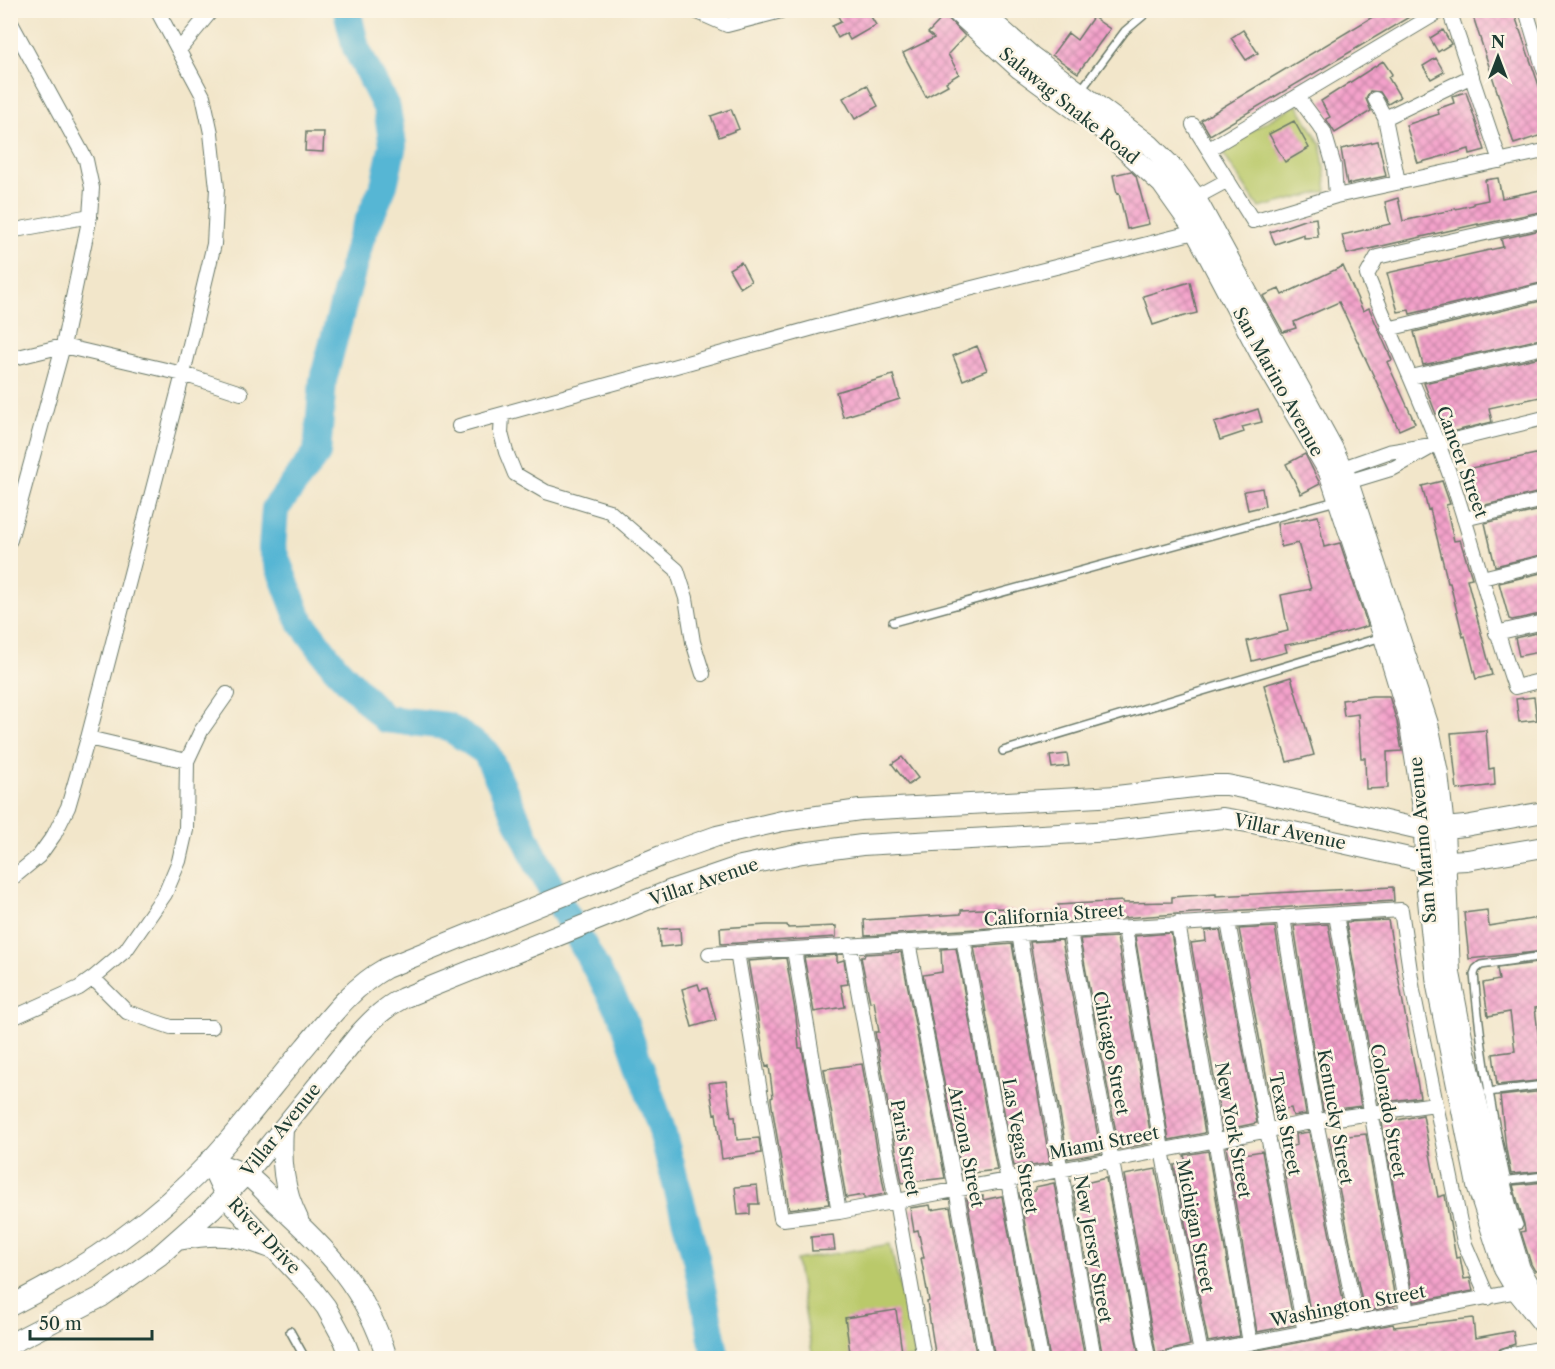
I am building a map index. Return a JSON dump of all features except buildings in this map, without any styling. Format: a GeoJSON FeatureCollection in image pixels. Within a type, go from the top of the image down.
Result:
{"type":"FeatureCollection","features":[{"type":"Feature","properties":{"kind":"main road","name":"Salawag Snake Road"},"geometry":{"type":"LineString","coordinates":[[955,10],[1020,69],[1106,132],[1162,184],[1187,202]]}},
{"type":"Feature","properties":{"kind":"main road","name":"Salawag Snake Road"},"geometry":{"type":"LineString","coordinates":[[979,10],[1030,56],[1150,145],[1175,170],[1187,202]]}},
{"type":"Feature","properties":{"kind":"main road","name":"San Marino Avenue"},"geometry":{"type":"LineString","coordinates":[[1187,202],[1338,482],[1391,634],[1409,719],[1423,808],[1434,829],[1436,862],[1426,881],[1437,986],[1501,1181],[1524,1290],[1545,1302]]}},
{"type":"Feature","properties":{"kind":"main road","name":"Villar Avenue"},"geometry":{"type":"LineString","coordinates":[[10,1306],[81,1269],[139,1227],[209,1161],[357,987],[386,968],[661,856],[717,836],[782,821],[860,810],[1117,796],[1211,785],[1227,785],[1434,829],[1545,812]]}},
{"type":"Feature","properties":{"kind":"main road","name":"Villar Avenue"},"geometry":{"type":"LineString","coordinates":[[10,1344],[101,1297],[160,1255],[226,1197],[378,1014],[403,998],[674,889],[741,866],[802,853],[862,845],[1113,831],[1223,818],[1436,862],[1467,860],[1545,847]]}},
{"type":"Feature","properties":{"kind":"main road","name":"San Marino Avenue"},"geometry":{"type":"LineString","coordinates":[[1474,1094],[1477,1185],[1504,1269],[1524,1290],[1545,1325]]}},
{"type":"Feature","properties":{"kind":"main road"},"geometry":{"type":"LineString","coordinates":[[283,1129],[284,1179],[290,1202],[302,1227]]}},
{"type":"Feature","properties":{"kind":"main road","name":"River Drive"},"geometry":{"type":"LineString","coordinates":[[209,1161],[246,1174],[339,1266],[354,1285],[377,1329],[387,1359]]}},
{"type":"Feature","properties":{"kind":"main road","name":"River Drive"},"geometry":{"type":"LineString","coordinates":[[209,1161],[226,1197],[326,1307],[344,1340],[351,1359]]}},
{"type":"Feature","properties":{"kind":"main road"},"geometry":{"type":"LineString","coordinates":[[178,1240],[212,1234],[228,1235],[275,1250]]}},
{"type":"Feature","properties":{"kind":"main road"},"geometry":{"type":"LineString","coordinates":[[1507,1359],[1545,1352]]}},
{"type":"Feature","properties":{"kind":"street"},"geometry":{"type":"LineString","coordinates":[[10,880],[39,856],[54,836],[68,807],[183,374],[214,244],[217,188],[211,133],[203,96],[157,10]]}},
{"type":"Feature","properties":{"kind":"street"},"geometry":{"type":"LineString","coordinates":[[179,50],[212,10]]}},
{"type":"Feature","properties":{"kind":"street"},"geometry":{"type":"LineString","coordinates":[[693,10],[727,25],[785,10]]}},
{"type":"Feature","properties":{"kind":"street"},"geometry":{"type":"LineString","coordinates":[[1209,149],[1442,10]]}},
{"type":"Feature","properties":{"kind":"street"},"geometry":{"type":"LineString","coordinates":[[1449,10],[1500,161]]}},
{"type":"Feature","properties":{"kind":"street"},"geometry":{"type":"LineString","coordinates":[[1526,10],[1545,70]]}},
{"type":"Feature","properties":{"kind":"street"},"geometry":{"type":"LineString","coordinates":[[10,21],[86,160],[92,188],[90,216],[63,346],[10,540]]}},
{"type":"Feature","properties":{"kind":"street"},"geometry":{"type":"LineString","coordinates":[[1385,118],[1473,76]]}},
{"type":"Feature","properties":{"kind":"street"},"geometry":{"type":"LineString","coordinates":[[1298,96],[1324,132],[1334,166],[1336,196]]}},
{"type":"Feature","properties":{"kind":"street"},"geometry":{"type":"LineString","coordinates":[[1375,99],[1385,118],[1398,183]]}},
{"type":"Feature","properties":{"kind":"street"},"geometry":{"type":"LineString","coordinates":[[1193,124],[1253,221],[1336,196],[1545,151]]}},
{"type":"Feature","properties":{"kind":"street"},"geometry":{"type":"LineString","coordinates":[[1187,202],[1228,180]]}},
{"type":"Feature","properties":{"kind":"street"},"geometry":{"type":"LineString","coordinates":[[10,231],[90,216]]}},
{"type":"Feature","properties":{"kind":"street","name":"Cancer Street"},"geometry":{"type":"LineString","coordinates":[[1545,219],[1377,257],[1367,275],[1438,444],[1464,519],[1496,633],[1515,687],[1545,680]]}},
{"type":"Feature","properties":{"kind":"street"},"geometry":{"type":"LineString","coordinates":[[459,426],[817,327],[1204,230]]}},
{"type":"Feature","properties":{"kind":"street"},"geometry":{"type":"LineString","coordinates":[[1388,329],[1545,291]]}},
{"type":"Feature","properties":{"kind":"street"},"geometry":{"type":"LineString","coordinates":[[10,358],[63,346],[183,374],[241,393]]}},
{"type":"Feature","properties":{"kind":"street"},"geometry":{"type":"LineString","coordinates":[[1411,377],[1545,347]]}},
{"type":"Feature","properties":{"kind":"street"},"geometry":{"type":"LineString","coordinates":[[502,414],[501,433],[515,474],[546,492],[609,511],[677,570],[686,598],[693,642],[703,674]]}},
{"type":"Feature","properties":{"kind":"street"},"geometry":{"type":"LineString","coordinates":[[1338,482],[1394,468],[1438,444],[1545,418]]}},
{"type":"Feature","properties":{"kind":"street"},"geometry":{"type":"LineString","coordinates":[[1464,519],[1545,501]]}},
{"type":"Feature","properties":{"kind":"street"},"geometry":{"type":"LineString","coordinates":[[1482,578],[1545,563]]}},
{"type":"Feature","properties":{"kind":"street"},"geometry":{"type":"LineString","coordinates":[[1496,633],[1545,622]]}},
{"type":"Feature","properties":{"kind":"street"},"geometry":{"type":"LineString","coordinates":[[10,1019],[79,988],[93,978],[126,951],[165,894],[179,861],[186,830],[187,761],[201,731],[227,694]]}},
{"type":"Feature","properties":{"kind":"street"},"geometry":{"type":"LineString","coordinates":[[88,738],[187,761]]}},
{"type":"Feature","properties":{"kind":"street","name":"California Street"},"geometry":{"type":"LineString","coordinates":[[709,954],[1401,910],[1413,991],[1435,1104]]}},
{"type":"Feature","properties":{"kind":"street","name":"Colorado Street"},"geometry":{"type":"LineString","coordinates":[[1336,915],[1407,1313]]}},
{"type":"Feature","properties":{"kind":"street","name":"Kentucky Street"},"geometry":{"type":"LineString","coordinates":[[1283,917],[1316,1120],[1357,1323]]}},
{"type":"Feature","properties":{"kind":"street","name":"Texas Street"},"geometry":{"type":"LineString","coordinates":[[1228,922],[1305,1333]]}},
{"type":"Feature","properties":{"kind":"street","name":"New York Street"},"geometry":{"type":"LineString","coordinates":[[1179,923],[1251,1343]]}},
{"type":"Feature","properties":{"kind":"street","name":"Michigan Street"},"geometry":{"type":"LineString","coordinates":[[1125,928],[1162,1150],[1201,1353]]}},
{"type":"Feature","properties":{"kind":"street","name":"Chicago Street"},"geometry":{"type":"LineString","coordinates":[[1070,932],[1148,1359]]}},
{"type":"Feature","properties":{"kind":"street","name":"New Jersey Street"},"geometry":{"type":"LineString","coordinates":[[1019,934],[1094,1359]]}},
{"type":"Feature","properties":{"kind":"street","name":"Las Vegas Street"},"geometry":{"type":"LineString","coordinates":[[963,939],[1041,1359]]}},
{"type":"Feature","properties":{"kind":"street","name":"Arizona Street"},"geometry":{"type":"LineString","coordinates":[[908,942],[957,1189],[986,1359]]}},
{"type":"Feature","properties":{"kind":"street","name":"Paris Street"},"geometry":{"type":"LineString","coordinates":[[850,945],[924,1359]]}},
{"type":"Feature","properties":{"kind":"street"},"geometry":{"type":"LineString","coordinates":[[794,950],[839,1212]]}},
{"type":"Feature","properties":{"kind":"street","name":"Miami Street"},"geometry":{"type":"LineString","coordinates":[[737,952],[781,1218],[785,1220],[839,1212],[1316,1120],[1435,1104]]}},
{"type":"Feature","properties":{"kind":"street"},"geometry":{"type":"LineString","coordinates":[[93,978],[127,1012],[171,1027],[212,1027]]}},
{"type":"Feature","properties":{"kind":"street"},"geometry":{"type":"LineString","coordinates":[[1435,1104],[1464,1242],[1488,1298]]}},
{"type":"Feature","properties":{"kind":"street","name":"Washington Street"},"geometry":{"type":"LineString","coordinates":[[1172,1359],[1524,1290]]}},
{"type":"Feature","properties":{"kind":"lane"},"geometry":{"type":"LineString","coordinates":[[1079,93],[1125,31],[1150,10]]}},
{"type":"Feature","properties":{"kind":"lane"},"geometry":{"type":"LineString","coordinates":[[893,622],[1338,482]]}},
{"type":"Feature","properties":{"kind":"lane"},"geometry":{"type":"LineString","coordinates":[[1003,751],[1391,634]]}},
{"type":"Feature","properties":{"kind":"lane"},"geometry":{"type":"LineString","coordinates":[[1545,956],[1481,965],[1476,969],[1474,975],[1474,1094],[1545,1085]]}},
{"type":"Feature","properties":{"kind":"lane"},"geometry":{"type":"LineString","coordinates":[[1519,1225],[1501,1181],[1545,1176]]}},
{"type":"Feature","properties":{"kind":"lane"},"geometry":{"type":"LineString","coordinates":[[290,1331],[305,1359]]}},
{"type":"Feature","properties":{"kind":"green space"},"geometry":{"type":"Polygon","coordinates":[[[1297,104],[1321,145],[1327,191],[1259,208],[1220,149],[1297,104]]]}},
{"type":"Feature","properties":{"kind":"green space"},"geometry":{"type":"Polygon","coordinates":[[[890,1244],[916,1358],[813,1358],[796,1260],[890,1244]]]}},
{"type":"Feature","properties":{"kind":"waterway"},"geometry":{"type":"LineString","coordinates":[[347,10],[356,48],[387,109],[393,145],[384,185],[361,238],[323,380],[317,453],[275,509],[272,548],[299,619],[335,667],[385,719],[447,726],[486,752],[539,866],[622,1015],[660,1124],[696,1258],[716,1358]]}}]}
